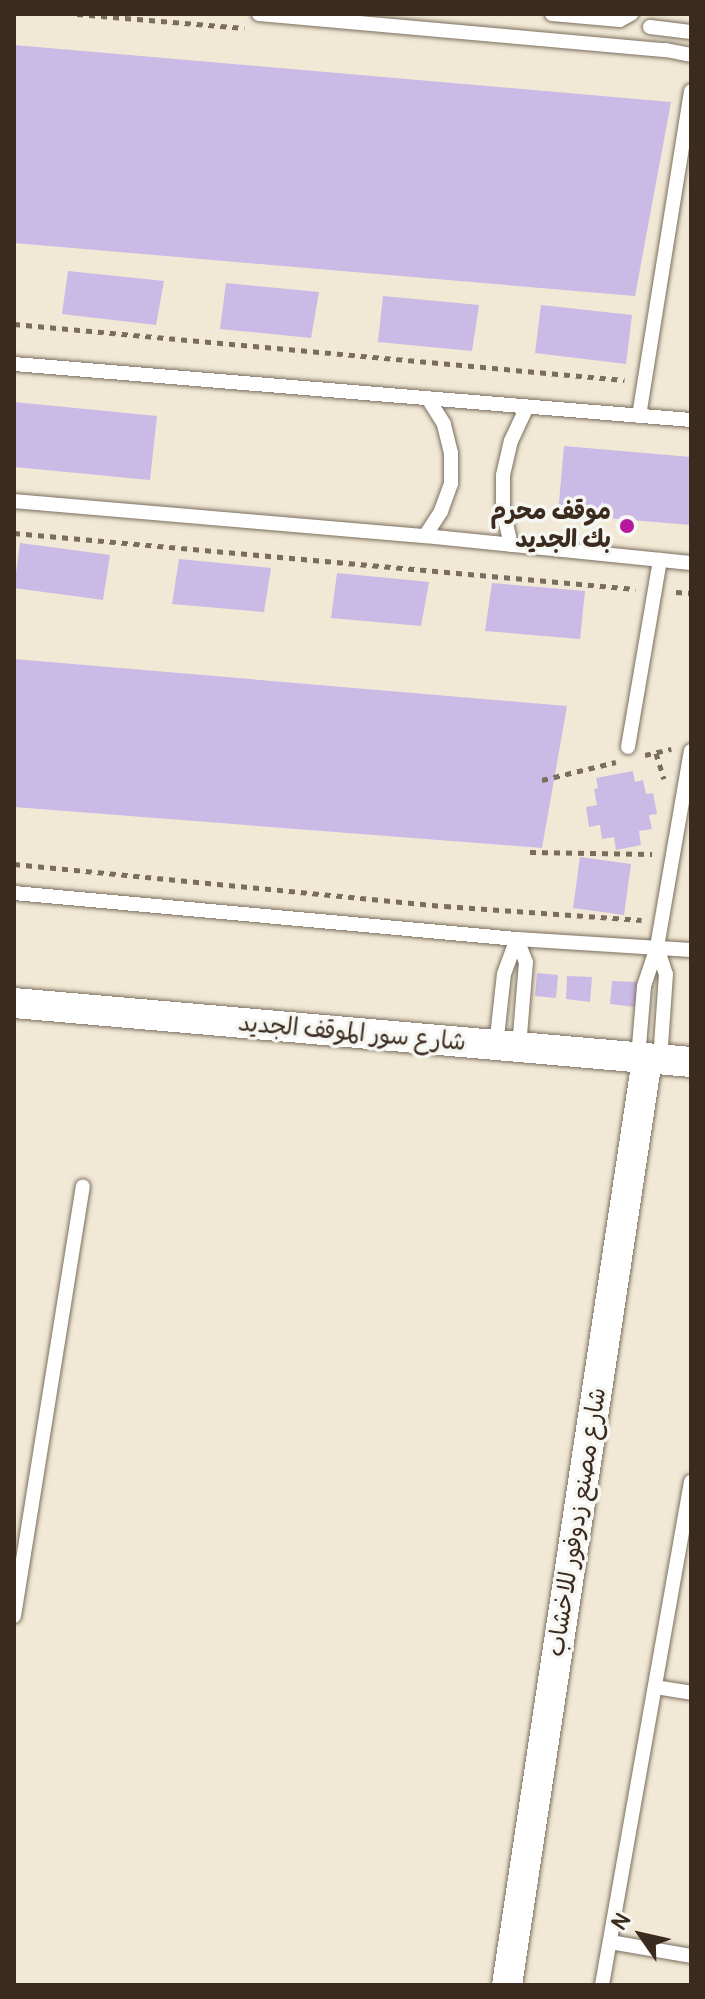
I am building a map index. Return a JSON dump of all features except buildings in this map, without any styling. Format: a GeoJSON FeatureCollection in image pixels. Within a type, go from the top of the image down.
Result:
{"type":"FeatureCollection","features":[{"type":"Feature","properties":{"kind":"street","name":"شارع سور الموقف الجديد"},"geometry":{"type":"LineString","coordinates":[[14,1003],[691,1062]]}},
{"type":"Feature","properties":{"kind":"street","name":"شارع مصنع زدوفور للاخشاب"},"geometry":{"type":"LineString","coordinates":[[507,1985],[648,1059]]}},
{"type":"Feature","properties":{"kind":"lane"},"geometry":{"type":"LineString","coordinates":[[259,14],[648,48],[691,55]]}},
{"type":"Feature","properties":{"kind":"lane"},"geometry":{"type":"LineString","coordinates":[[552,14],[620,20],[631,14]]}},
{"type":"Feature","properties":{"kind":"lane"},"geometry":{"type":"LineString","coordinates":[[648,48],[650,20],[691,32]]}},
{"type":"Feature","properties":{"kind":"lane"},"geometry":{"type":"LineString","coordinates":[[639,416],[691,91]]}},
{"type":"Feature","properties":{"kind":"lane"},"geometry":{"type":"LineString","coordinates":[[14,364],[691,420]]}},
{"type":"Feature","properties":{"kind":"lane"},"geometry":{"type":"LineString","coordinates":[[425,536],[441,511],[451,483],[448,438],[428,398]]}},
{"type":"Feature","properties":{"kind":"lane"},"geometry":{"type":"LineString","coordinates":[[511,545],[503,511],[503,475],[511,441],[527,407]]}},
{"type":"Feature","properties":{"kind":"lane"},"geometry":{"type":"LineString","coordinates":[[14,501],[425,536],[691,563]]}},
{"type":"Feature","properties":{"kind":"lane"},"geometry":{"type":"LineString","coordinates":[[628,747],[660,560]]}},
{"type":"Feature","properties":{"kind":"lane"},"geometry":{"type":"LineString","coordinates":[[648,1059],[644,986],[657,947],[691,751]]}},
{"type":"Feature","properties":{"kind":"lane"},"geometry":{"type":"LineString","coordinates":[[14,893],[517,939],[691,950]]}},
{"type":"Feature","properties":{"kind":"lane"},"geometry":{"type":"LineString","coordinates":[[508,1047],[526,962],[517,939]]}},
{"type":"Feature","properties":{"kind":"lane"},"geometry":{"type":"LineString","coordinates":[[508,1047],[504,974],[517,939]]}},
{"type":"Feature","properties":{"kind":"lane"},"geometry":{"type":"LineString","coordinates":[[648,1059],[666,974],[657,947]]}},
{"type":"Feature","properties":{"kind":"lane"},"geometry":{"type":"LineString","coordinates":[[14,1616],[83,1187]]}},
{"type":"Feature","properties":{"kind":"lane"},"geometry":{"type":"LineString","coordinates":[[602,1985],[691,1482]]}},
{"type":"Feature","properties":{"kind":"lane"},"geometry":{"type":"LineString","coordinates":[[655,1687],[691,1693]]}},
{"type":"Feature","properties":{"kind":"lane"},"geometry":{"type":"LineString","coordinates":[[610,1942],[691,1956]]}},
{"type":"Feature","properties":{"kind":"path"},"geometry":{"type":"LineString","coordinates":[[14,324],[645,382]]}},
{"type":"Feature","properties":{"kind":"path"},"geometry":{"type":"LineString","coordinates":[[14,533],[691,593]]}},
{"type":"Feature","properties":{"kind":"path"},"geometry":{"type":"LineString","coordinates":[[530,852],[673,854]]}},
{"type":"Feature","properties":{"kind":"path"},"geometry":{"type":"LineString","coordinates":[[14,864],[433,905],[661,922]]}},
{"type":"Feature","properties":{"kind":"place","name":"موقف محرم بك الجديد"},"geometry":{"type":"Point","coordinates":[627,526]}}]}
